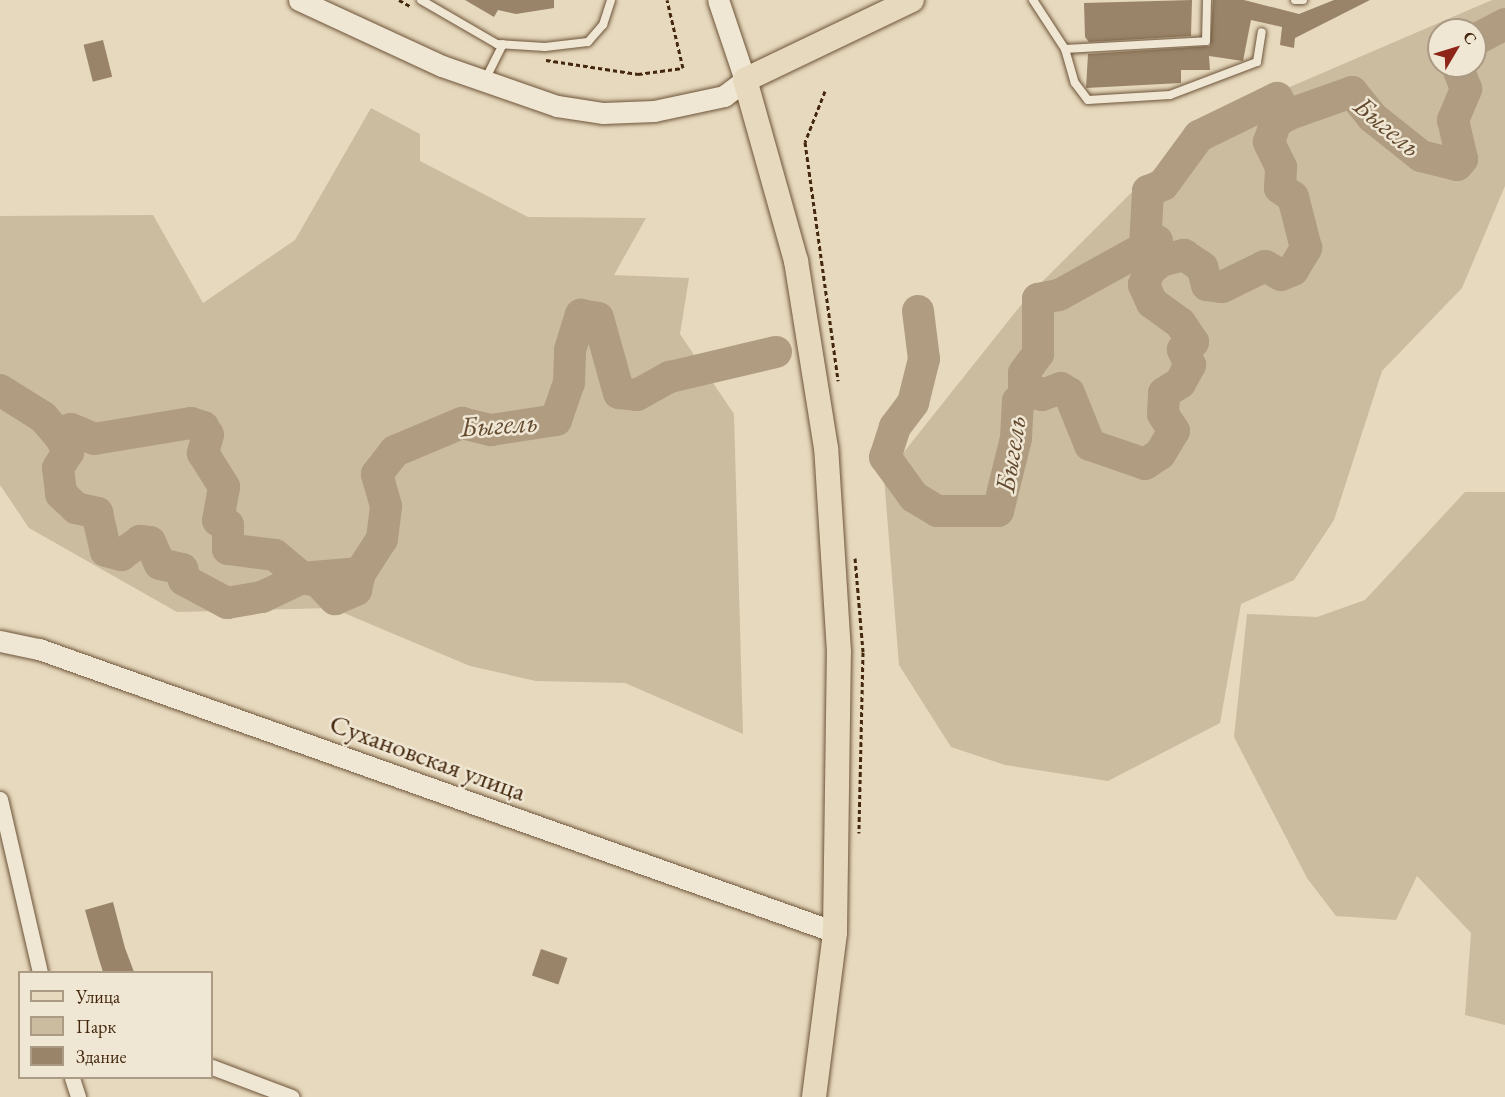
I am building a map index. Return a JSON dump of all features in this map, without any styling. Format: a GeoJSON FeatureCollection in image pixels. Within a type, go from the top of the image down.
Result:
{"type":"FeatureCollection","features":[{"type":"Feature","properties":{"kind":"main road"},"geometry":{"type":"LineString","coordinates":[[814,1097],[835,932],[839,652],[826,448],[796,261],[745,80],[912,0]]}},
{"type":"Feature","properties":{"kind":"street"},"geometry":{"type":"LineString","coordinates":[[299,0],[485,81],[557,106],[603,113],[654,111],[724,96],[745,80],[718,0]]}},
{"type":"Feature","properties":{"kind":"street","name":"Сухановская улица"},"geometry":{"type":"LineString","coordinates":[[0,641],[39,649],[835,932]]}},
{"type":"Feature","properties":{"kind":"street"},"geometry":{"type":"LineString","coordinates":[[0,799],[40,971]]}},
{"type":"Feature","properties":{"kind":"street"},"geometry":{"type":"LineString","coordinates":[[213,1066],[292,1097]]}},
{"type":"Feature","properties":{"kind":"street"},"geometry":{"type":"LineString","coordinates":[[73,1079],[78,1097]]}},
{"type":"Feature","properties":{"kind":"lane"},"geometry":{"type":"LineString","coordinates":[[421,0],[503,44],[545,47],[588,42],[603,25],[611,0]]}},
{"type":"Feature","properties":{"kind":"lane"},"geometry":{"type":"LineString","coordinates":[[1033,0],[1065,49],[1075,84],[1088,100],[1170,95],[1257,62],[1262,32]]}},
{"type":"Feature","properties":{"kind":"lane"},"geometry":{"type":"LineString","coordinates":[[1065,49],[1206,41],[1207,0]]}},
{"type":"Feature","properties":{"kind":"lane"},"geometry":{"type":"LineString","coordinates":[[1295,0],[1303,0]]}},
{"type":"Feature","properties":{"kind":"lane"},"geometry":{"type":"LineString","coordinates":[[485,81],[503,44]]}},
{"type":"Feature","properties":{"kind":"path"},"geometry":{"type":"LineString","coordinates":[[805,142],[825,91]]}},
{"type":"Feature","properties":{"kind":"green space"},"geometry":{"type":"Polygon","coordinates":[[[1492,0],[1505,0],[1505,186],[1462,288],[1382,371],[1334,520],[1294,580],[1241,604],[1220,723],[1108,781],[1005,765],[951,747],[899,665],[884,477],[1029,295],[1197,127],[1427,28],[1427,78],[1487,78],[1487,18],[1450,18],[1492,0]]]}},
{"type":"Feature","properties":{"kind":"green space"},"geometry":{"type":"Polygon","coordinates":[[[371,108],[420,134],[420,161],[528,217],[646,218],[614,275],[689,278],[680,334],[734,414],[743,734],[625,683],[536,681],[470,666],[332,608],[177,612],[29,528],[0,485],[0,216],[153,215],[203,303],[295,240],[371,108]]]}},
{"type":"Feature","properties":{"kind":"green space"},"geometry":{"type":"Polygon","coordinates":[[[1465,492],[1505,492],[1505,1025],[1465,1015],[1471,933],[1417,876],[1396,920],[1336,916],[1307,878],[1234,737],[1247,614],[1317,617],[1365,600],[1465,492]]]}},
{"type":"Feature","properties":{"kind":"building"},"geometry":{"type":"Polygon","coordinates":[[[465,0],[554,0],[554,8],[516,14],[498,10],[494,17],[465,0]]]}},
{"type":"Feature","properties":{"kind":"building"},"geometry":{"type":"Polygon","coordinates":[[[1192,0],[1191,36],[1089,42],[1085,37],[1084,3],[1192,0]]]}},
{"type":"Feature","properties":{"kind":"building"},"geometry":{"type":"Polygon","coordinates":[[[1213,0],[1244,0],[1299,14],[1334,0],[1370,0],[1295,38],[1294,48],[1280,45],[1282,27],[1251,20],[1243,61],[1209,56],[1210,70],[1181,70],[1181,83],[1086,88],[1088,54],[1210,46],[1213,0]]]}},
{"type":"Feature","properties":{"kind":"building"},"geometry":{"type":"Polygon","coordinates":[[[103,40],[112,77],[93,82],[84,45],[103,40]]]}},
{"type":"Feature","properties":{"kind":"building"},"geometry":{"type":"Polygon","coordinates":[[[113,902],[134,971],[103,971],[85,910],[113,902]]]}},
{"type":"Feature","properties":{"kind":"building"},"geometry":{"type":"Polygon","coordinates":[[[541,949],[567,958],[558,985],[532,975],[541,949]]]}},
{"type":"Feature","properties":{"kind":"waterway","name":"Быгель"},"geometry":{"type":"LineString","coordinates":[[1487,34],[1505,24]]}},
{"type":"Feature","properties":{"kind":"waterway","name":"Быгель"},"geometry":{"type":"LineString","coordinates":[[918,311],[924,359],[913,403],[895,427],[885,457],[914,497],[937,511],[998,511],[1016,438],[1018,401],[1034,391],[1042,395],[1061,388],[1069,393],[1090,445],[1145,464],[1160,454],[1174,431],[1163,414],[1164,393],[1180,383],[1190,365],[1183,350],[1193,342],[1180,323],[1152,303],[1144,285],[1149,271],[1161,261],[1184,255],[1202,267],[1207,285],[1222,287],[1265,266],[1281,275],[1293,270],[1306,248],[1293,197],[1280,188],[1281,167],[1269,142],[1276,122],[1287,115],[1352,92],[1372,117],[1421,156],[1457,165],[1462,159],[1453,120],[1466,89],[1462,78]]}},
{"type":"Feature","properties":{"kind":"waterway","name":"Быгель"},"geometry":{"type":"LineString","coordinates":[[1145,247],[1148,191],[1163,185],[1199,136],[1277,98],[1287,115]]}},
{"type":"Feature","properties":{"kind":"waterway","name":"Быгель"},"geometry":{"type":"LineString","coordinates":[[1024,395],[1024,373],[1038,354],[1038,299],[1059,295],[1157,241]]}},
{"type":"Feature","properties":{"kind":"waterway","name":"Быгель"},"geometry":{"type":"LineString","coordinates":[[0,390],[43,417],[61,438],[68,452],[58,468],[61,494],[76,508],[97,513],[106,551],[121,555],[140,541],[150,542],[160,564],[182,569],[184,580],[227,603],[262,597],[302,578],[360,573],[382,539],[386,506],[377,474],[395,451],[462,423],[491,430],[556,420],[569,383],[570,350],[581,315],[598,318],[619,393],[637,395],[670,377],[776,352]]}},
{"type":"Feature","properties":{"kind":"waterway","name":"Быгель"},"geometry":{"type":"LineString","coordinates":[[61,438],[71,429],[94,439],[191,423],[203,427],[208,435],[203,453],[224,487],[218,520],[228,525],[228,549],[275,555],[302,578],[318,581],[335,599],[356,590],[360,573]]}}]}
